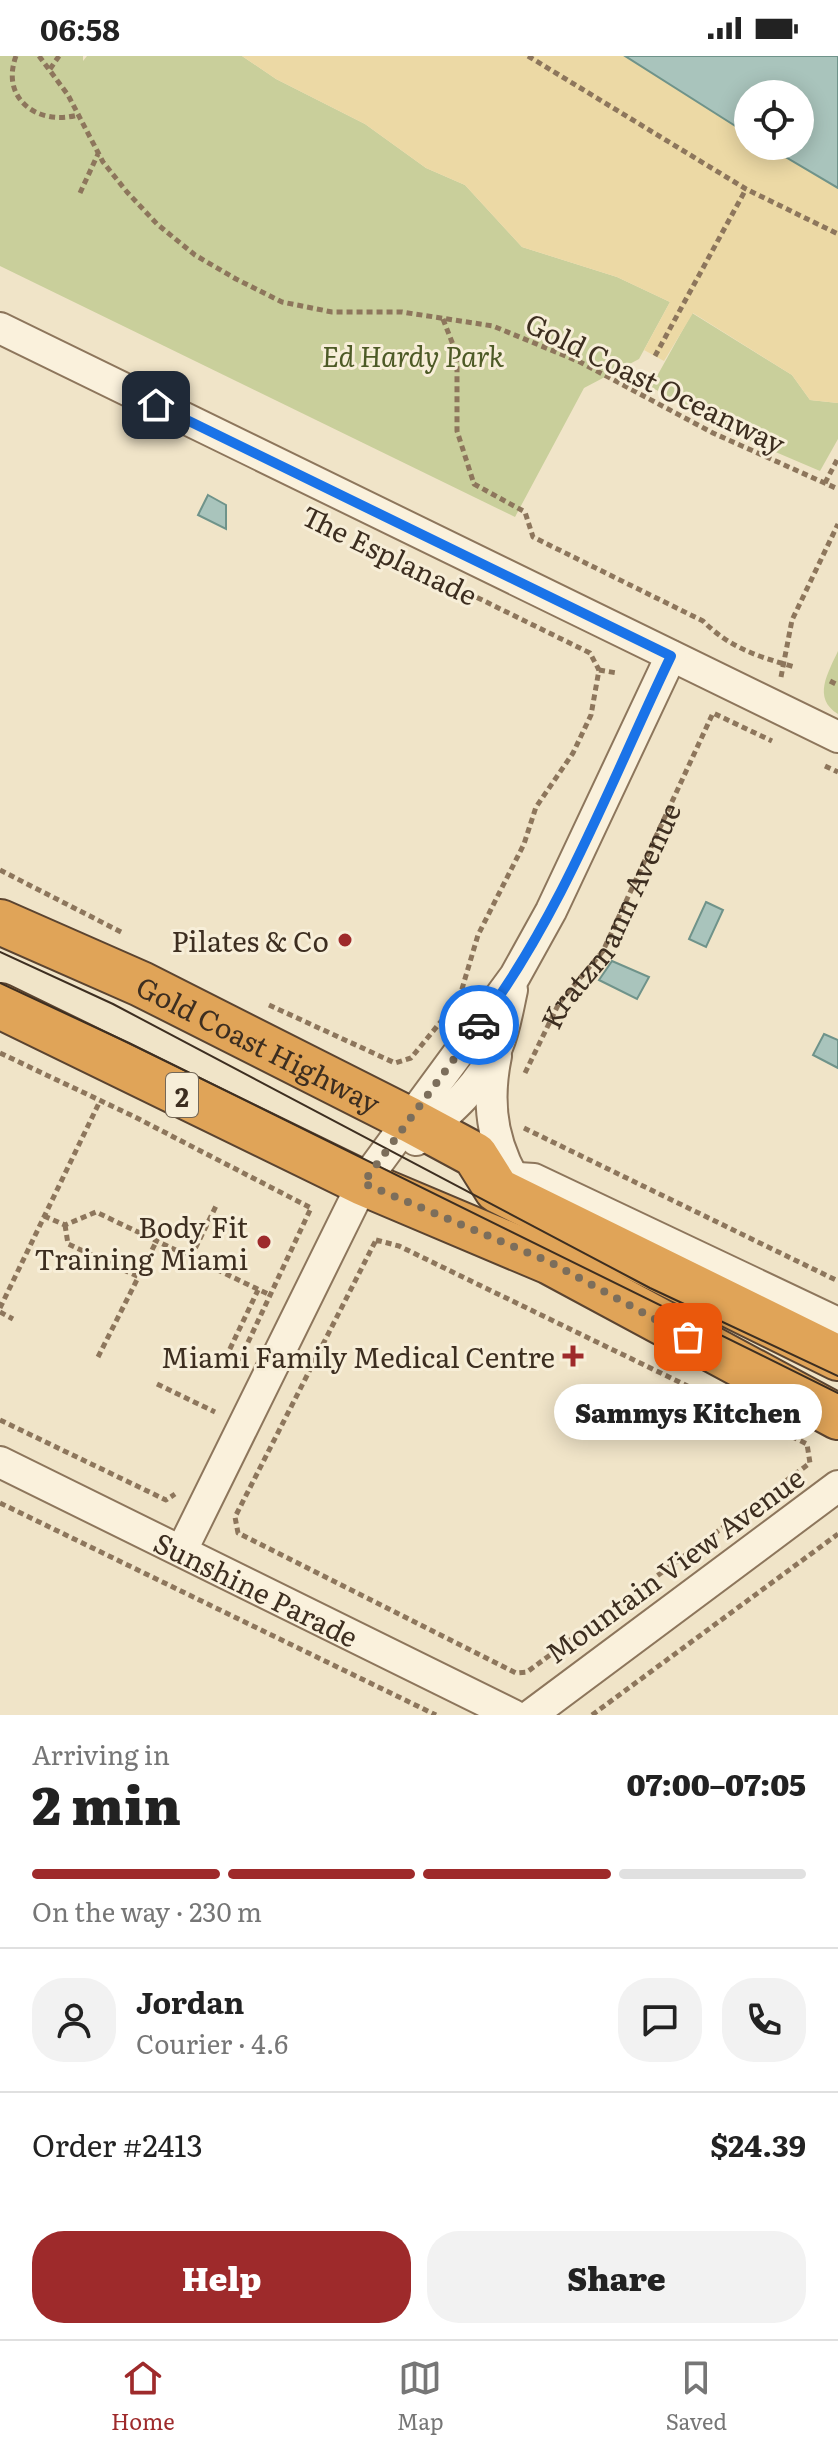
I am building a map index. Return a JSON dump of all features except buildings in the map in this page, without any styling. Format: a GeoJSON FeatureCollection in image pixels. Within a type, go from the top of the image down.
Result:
{"type":"FeatureCollection","features":[{"type":"Feature","properties":{"kind":"highway","name":"Gold Coast Highway"},"geometry":{"type":"LineString","coordinates":[[0,922],[141,984],[475,1155],[535,1192]]}},
{"type":"Feature","properties":{"kind":"highway","name":"2"},"geometry":{"type":"LineString","coordinates":[[0,1006],[363,1183],[550,1262],[838,1417]]}},
{"type":"Feature","properties":{"kind":"highway"},"geometry":{"type":"LineString","coordinates":[[535,1192],[838,1358]]}},
{"type":"Feature","properties":{"kind":"street","name":"The Esplanade"},"geometry":{"type":"LineString","coordinates":[[0,328],[838,737]]}},
{"type":"Feature","properties":{"kind":"street","name":"Kratzmann Avenue"},"geometry":{"type":"LineString","coordinates":[[363,1183],[418,1125],[515,976],[558,897],[671,656]]}},
{"type":"Feature","properties":{"kind":"street","name":"Kratzmann Avenue"},"geometry":{"type":"LineString","coordinates":[[418,1125],[466,1095],[498,1047],[515,976]]}},
{"type":"Feature","properties":{"kind":"street"},"geometry":{"type":"LineString","coordinates":[[498,1047],[490,1107],[493,1134],[535,1192],[838,1323]]}},
{"type":"Feature","properties":{"kind":"street"},"geometry":{"type":"LineString","coordinates":[[182,1550],[363,1183]]}},
{"type":"Feature","properties":{"kind":"street","name":"Sunshine Parade"},"geometry":{"type":"LineString","coordinates":[[0,1462],[513,1715]]}},
{"type":"Feature","properties":{"kind":"street","name":"Mountain View Avenue"},"geometry":{"type":"LineString","coordinates":[[531,1715],[838,1486]]}},
{"type":"Feature","properties":{"kind":"path"},"geometry":{"type":"LineString","coordinates":[[16,56],[14,87],[28,109],[54,119],[78,115]]}},
{"type":"Feature","properties":{"kind":"path","name":"Gold Coast Oceanway"},"geometry":{"type":"LineString","coordinates":[[39,56],[78,115],[98,153],[157,224],[195,255],[282,302],[332,312],[402,312],[493,326],[580,362],[713,433],[838,489]]}},
{"type":"Feature","properties":{"kind":"path"},"geometry":{"type":"LineString","coordinates":[[50,69],[59,56]]}},
{"type":"Feature","properties":{"kind":"path"},"geometry":{"type":"LineString","coordinates":[[528,56],[746,189],[838,234]]}},
{"type":"Feature","properties":{"kind":"path"},"geometry":{"type":"LineString","coordinates":[[80,193],[98,153]]}},
{"type":"Feature","properties":{"kind":"path"},"geometry":{"type":"LineString","coordinates":[[655,356],[746,189]]}},
{"type":"Feature","properties":{"kind":"path"},"geometry":{"type":"LineString","coordinates":[[443,318],[457,355],[457,431],[474,484],[525,512],[533,537],[703,621],[720,638],[750,654],[795,667]]}},
{"type":"Feature","properties":{"kind":"path"},"geometry":{"type":"LineString","coordinates":[[825,483],[838,458]]}},
{"type":"Feature","properties":{"kind":"path"},"geometry":{"type":"LineString","coordinates":[[781,677],[792,620],[838,524]]}},
{"type":"Feature","properties":{"kind":"path","name":"The Esplanade"},"geometry":{"type":"LineString","coordinates":[[459,588],[590,653],[599,670]]}},
{"type":"Feature","properties":{"kind":"path"},"geometry":{"type":"LineString","coordinates":[[454,1005],[461,996],[478,935],[524,844],[536,807],[573,753],[591,715],[599,670],[617,673]]}},
{"type":"Feature","properties":{"kind":"path"},"geometry":{"type":"LineString","coordinates":[[830,681],[838,685]]}},
{"type":"Feature","properties":{"kind":"path","name":"Kratzmann Avenue"},"geometry":{"type":"LineString","coordinates":[[518,1088],[559,1003],[603,951],[713,713]]}},
{"type":"Feature","properties":{"kind":"path"},"geometry":{"type":"LineString","coordinates":[[395,1063],[411,1058],[447,1014]]}},
{"type":"Feature","properties":{"kind":"path"},"geometry":{"type":"LineString","coordinates":[[0,1053],[311,1208],[232,1375]]}},
{"type":"Feature","properties":{"kind":"path"},"geometry":{"type":"LineString","coordinates":[[13,1319],[0,1310],[100,1101]]}},
{"type":"Feature","properties":{"kind":"path"},"geometry":{"type":"LineString","coordinates":[[518,1125],[838,1281]]}},
{"type":"Feature","properties":{"kind":"path"},"geometry":{"type":"LineString","coordinates":[[191,1257],[217,1204]]}},
{"type":"Feature","properties":{"kind":"path"},"geometry":{"type":"LineString","coordinates":[[44,1216],[65,1225],[96,1212],[270,1295]]}},
{"type":"Feature","properties":{"kind":"path"},"geometry":{"type":"LineString","coordinates":[[65,1225],[68,1244],[139,1277]]}},
{"type":"Feature","properties":{"kind":"path","name":"Mountain View Avenue"},"geometry":{"type":"LineString","coordinates":[[236,1524],[235,1517],[266,1451],[376,1240],[399,1246],[807,1444],[810,1463],[799,1472],[527,1672]]}},
{"type":"Feature","properties":{"kind":"path"},"geometry":{"type":"LineString","coordinates":[[98,1357],[155,1244]]}},
{"type":"Feature","properties":{"kind":"path"},"geometry":{"type":"LineString","coordinates":[[239,1361],[227,1355],[258,1290]]}},
{"type":"Feature","properties":{"kind":"path"},"geometry":{"type":"LineString","coordinates":[[157,1384],[215,1412]]}},
{"type":"Feature","properties":{"kind":"path"},"geometry":{"type":"LineString","coordinates":[[208,1426],[220,1400]]}},
{"type":"Feature","properties":{"kind":"path","name":"Sunshine Parade"},"geometry":{"type":"LineString","coordinates":[[0,1420],[166,1500],[173,1497],[180,1482]]}},
{"type":"Feature","properties":{"kind":"path","name":"Sunshine Parade"},"geometry":{"type":"LineString","coordinates":[[0,1503],[436,1715]]}},
{"type":"Feature","properties":{"kind":"path","name":"Sunshine Parade"},"geometry":{"type":"LineString","coordinates":[[236,1524],[238,1533],[345,1590],[516,1673],[527,1672]]}},
{"type":"Feature","properties":{"kind":"path"},"geometry":{"type":"LineString","coordinates":[[592,1715],[838,1534]]}},
{"type":"Feature","properties":{"kind":"green space","name":"Ed Hardy Park"},"geometry":{"type":"Polygon","coordinates":[[[0,56],[83,56],[83,61],[87,56],[242,56],[276,79],[365,124],[426,168],[465,185],[522,247],[617,277],[670,302],[639,359],[584,388],[515,517],[0,266],[0,56]]]}},
{"type":"Feature","properties":{"kind":"green space"},"geometry":{"type":"Polygon","coordinates":[[[692,313],[792,375],[810,400],[838,403],[838,439],[820,471],[736,435],[651,387],[692,313]]]}},
{"type":"Feature","properties":{"kind":"green space"},"geometry":{"type":"Polygon","coordinates":[[[838,651],[838,714],[826,700],[824,685],[838,651]]]}},
{"type":"Feature","properties":{"kind":"sand"},"geometry":{"type":"Polygon","coordinates":[[[242,56],[838,56],[838,403],[810,400],[792,375],[693,313],[664,361],[644,350],[670,302],[617,277],[522,247],[465,185],[426,168],[365,124],[276,79],[242,56]]]}},
{"type":"Feature","properties":{"kind":"water"},"geometry":{"type":"Polygon","coordinates":[[[625,56],[838,56],[838,188],[791,160],[814,160],[814,80],[734,80],[734,125],[625,56]]]}},
{"type":"Feature","properties":{"kind":"water"},"geometry":{"type":"Polygon","coordinates":[[[208,495],[226,505],[226,529],[198,515],[208,495]]]}},
{"type":"Feature","properties":{"kind":"water"},"geometry":{"type":"Polygon","coordinates":[[[706,902],[723,910],[706,947],[689,939],[706,902]]]}},
{"type":"Feature","properties":{"kind":"water"},"geometry":{"type":"Polygon","coordinates":[[[612,961],[649,977],[637,999],[599,980],[612,961]]]}},
{"type":"Feature","properties":{"kind":"water"},"geometry":{"type":"Polygon","coordinates":[[[824,1034],[838,1040],[838,1068],[813,1055],[824,1034]]]}},
{"type":"Feature","properties":{"kind":"tram line"},"geometry":{"type":"LineString","coordinates":[[0,952],[113,1004],[650,1288],[838,1376]]}},
{"type":"Feature","properties":{"kind":"tram line"},"geometry":{"type":"LineString","coordinates":[[0,983],[129,1043],[838,1393]]}},
{"type":"Feature","properties":{"kind":"way so far"},"geometry":{"type":"LineString","coordinates":[[479,1025],[363,1183],[550,1262],[688,1337]]}},
{"type":"Feature","properties":{"kind":"place","name":"Pilates & Co"},"geometry":{"type":"Point","coordinates":[345,940]}},
{"type":"Feature","properties":{"kind":"place","name":"Body Fit Training Miami"},"geometry":{"type":"Point","coordinates":[264,1242]}},
{"type":"Feature","properties":{"kind":"place","name":"Sammys Kitchen"},"geometry":{"type":"Point","coordinates":[688,1337]}},
{"type":"Feature","properties":{"kind":"place","name":"Miami Family Medical Centre"},"geometry":{"type":"Point","coordinates":[573,1356]}},
{"type":"Feature","properties":{"kind":"route"},"geometry":{"type":"LineString","coordinates":[[156,405],[671,656],[551,911],[515,976],[479,1025]]}}]}
